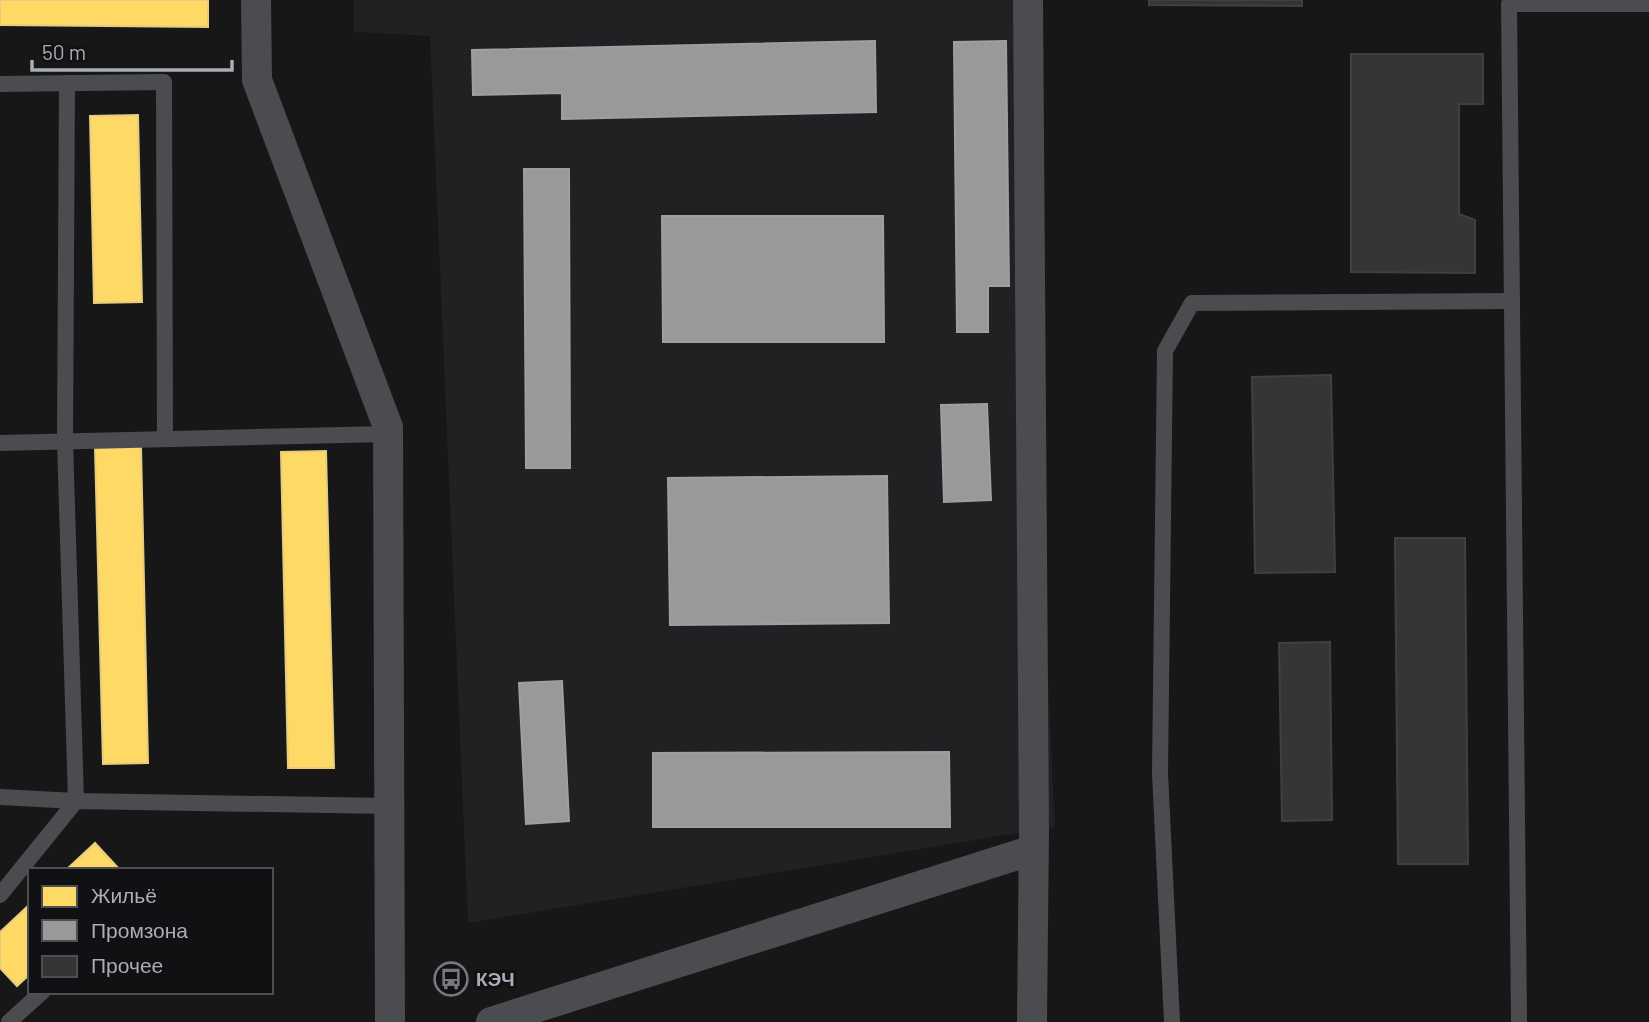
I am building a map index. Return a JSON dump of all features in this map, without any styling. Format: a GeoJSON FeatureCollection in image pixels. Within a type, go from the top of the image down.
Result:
{"type":"FeatureCollection","features":[{"type":"Feature","properties":{"kind":"street"},"geometry":{"type":"LineString","coordinates":[[256,0],[257,80],[388,427],[390,1022]]}},
{"type":"Feature","properties":{"kind":"street"},"geometry":{"type":"LineString","coordinates":[[1028,0],[1032,1022]]}},
{"type":"Feature","properties":{"kind":"street"},"geometry":{"type":"LineString","coordinates":[[491,1022],[1033,850]]}},
{"type":"Feature","properties":{"kind":"lane"},"geometry":{"type":"LineString","coordinates":[[1520,1022],[1509,4],[1649,4]]}},
{"type":"Feature","properties":{"kind":"lane"},"geometry":{"type":"LineString","coordinates":[[0,84],[163,82],[165,439]]}},
{"type":"Feature","properties":{"kind":"lane"},"geometry":{"type":"LineString","coordinates":[[0,895],[76,801],[65,441],[67,83]]}},
{"type":"Feature","properties":{"kind":"lane"},"geometry":{"type":"LineString","coordinates":[[1172,1022],[1160,773],[1165,352],[1192,303],[1512,301]]}},
{"type":"Feature","properties":{"kind":"lane"},"geometry":{"type":"LineString","coordinates":[[0,443],[388,434]]}},
{"type":"Feature","properties":{"kind":"lane"},"geometry":{"type":"LineString","coordinates":[[0,797],[76,801],[388,806]]}},
{"type":"Feature","properties":{"kind":"lane"},"geometry":{"type":"LineString","coordinates":[[9,1022],[40,994]]}},
{"type":"Feature","properties":{"kind":"shaded area"},"geometry":{"type":"Polygon","coordinates":[[[354,0],[1016,0],[1055,827],[468,923],[430,36],[354,32],[354,0]]]}},
{"type":"Feature","properties":{"kind":"building: Жильё"},"geometry":{"type":"Polygon","coordinates":[[[0,0],[208,0],[208,27],[0,25],[0,0]]]}},
{"type":"Feature","properties":{"kind":"building: Жильё"},"geometry":{"type":"Polygon","coordinates":[[[138,115],[142,302],[94,303],[90,116],[138,115]]]}},
{"type":"Feature","properties":{"kind":"building: Жильё"},"geometry":{"type":"Polygon","coordinates":[[[141,447],[148,763],[103,764],[95,448],[141,447]]]}},
{"type":"Feature","properties":{"kind":"building: Жильё"},"geometry":{"type":"Polygon","coordinates":[[[326,451],[334,768],[288,768],[281,452],[326,451]]]}},
{"type":"Feature","properties":{"kind":"building: Жильё"},"geometry":{"type":"Polygon","coordinates":[[[95,843],[118,868],[68,868],[95,843]]]}},
{"type":"Feature","properties":{"kind":"building: Жильё"},"geometry":{"type":"Polygon","coordinates":[[[28,906],[28,976],[17,986],[0,968],[0,932],[28,906]]]}},
{"type":"Feature","properties":{"kind":"building: Промзона"},"geometry":{"type":"Polygon","coordinates":[[[875,41],[876,112],[562,119],[562,93],[473,95],[472,50],[875,41]]]}},
{"type":"Feature","properties":{"kind":"building: Промзона"},"geometry":{"type":"Polygon","coordinates":[[[1006,41],[1009,286],[988,286],[988,332],[957,332],[954,42],[1006,41]]]}},
{"type":"Feature","properties":{"kind":"building: Промзона"},"geometry":{"type":"Polygon","coordinates":[[[524,169],[569,169],[570,468],[526,468],[524,169]]]}},
{"type":"Feature","properties":{"kind":"building: Промзона"},"geometry":{"type":"Polygon","coordinates":[[[662,216],[883,216],[884,342],[663,342],[662,216]]]}},
{"type":"Feature","properties":{"kind":"building: Промзона"},"geometry":{"type":"Polygon","coordinates":[[[987,404],[991,500],[944,502],[941,405],[987,404]]]}},
{"type":"Feature","properties":{"kind":"building: Промзона"},"geometry":{"type":"Polygon","coordinates":[[[887,476],[889,623],[670,625],[668,478],[887,476]]]}},
{"type":"Feature","properties":{"kind":"building: Промзона"},"geometry":{"type":"Polygon","coordinates":[[[562,681],[569,821],[526,824],[519,683],[562,681]]]}},
{"type":"Feature","properties":{"kind":"building: Промзона"},"geometry":{"type":"Polygon","coordinates":[[[949,752],[950,827],[653,827],[653,753],[949,752]]]}},
{"type":"Feature","properties":{"kind":"building: Прочее"},"geometry":{"type":"Polygon","coordinates":[[[1149,0],[1302,0],[1302,6],[1149,5],[1149,0]]]}},
{"type":"Feature","properties":{"kind":"building: Прочее"},"geometry":{"type":"Polygon","coordinates":[[[1351,54],[1483,54],[1483,104],[1459,104],[1459,214],[1475,220],[1475,273],[1351,272],[1351,54]]]}},
{"type":"Feature","properties":{"kind":"building: Прочее"},"geometry":{"type":"Polygon","coordinates":[[[1331,375],[1335,572],[1255,573],[1252,377],[1331,375]]]}},
{"type":"Feature","properties":{"kind":"building: Прочее"},"geometry":{"type":"Polygon","coordinates":[[[1395,538],[1465,538],[1468,864],[1398,864],[1395,538]]]}},
{"type":"Feature","properties":{"kind":"building: Прочее"},"geometry":{"type":"Polygon","coordinates":[[[1330,642],[1332,820],[1282,821],[1279,643],[1330,642]]]}},
{"type":"Feature","properties":{"kind":"place","name":"КЭЧ"},"geometry":{"type":"Point","coordinates":[451,979]}}]}
